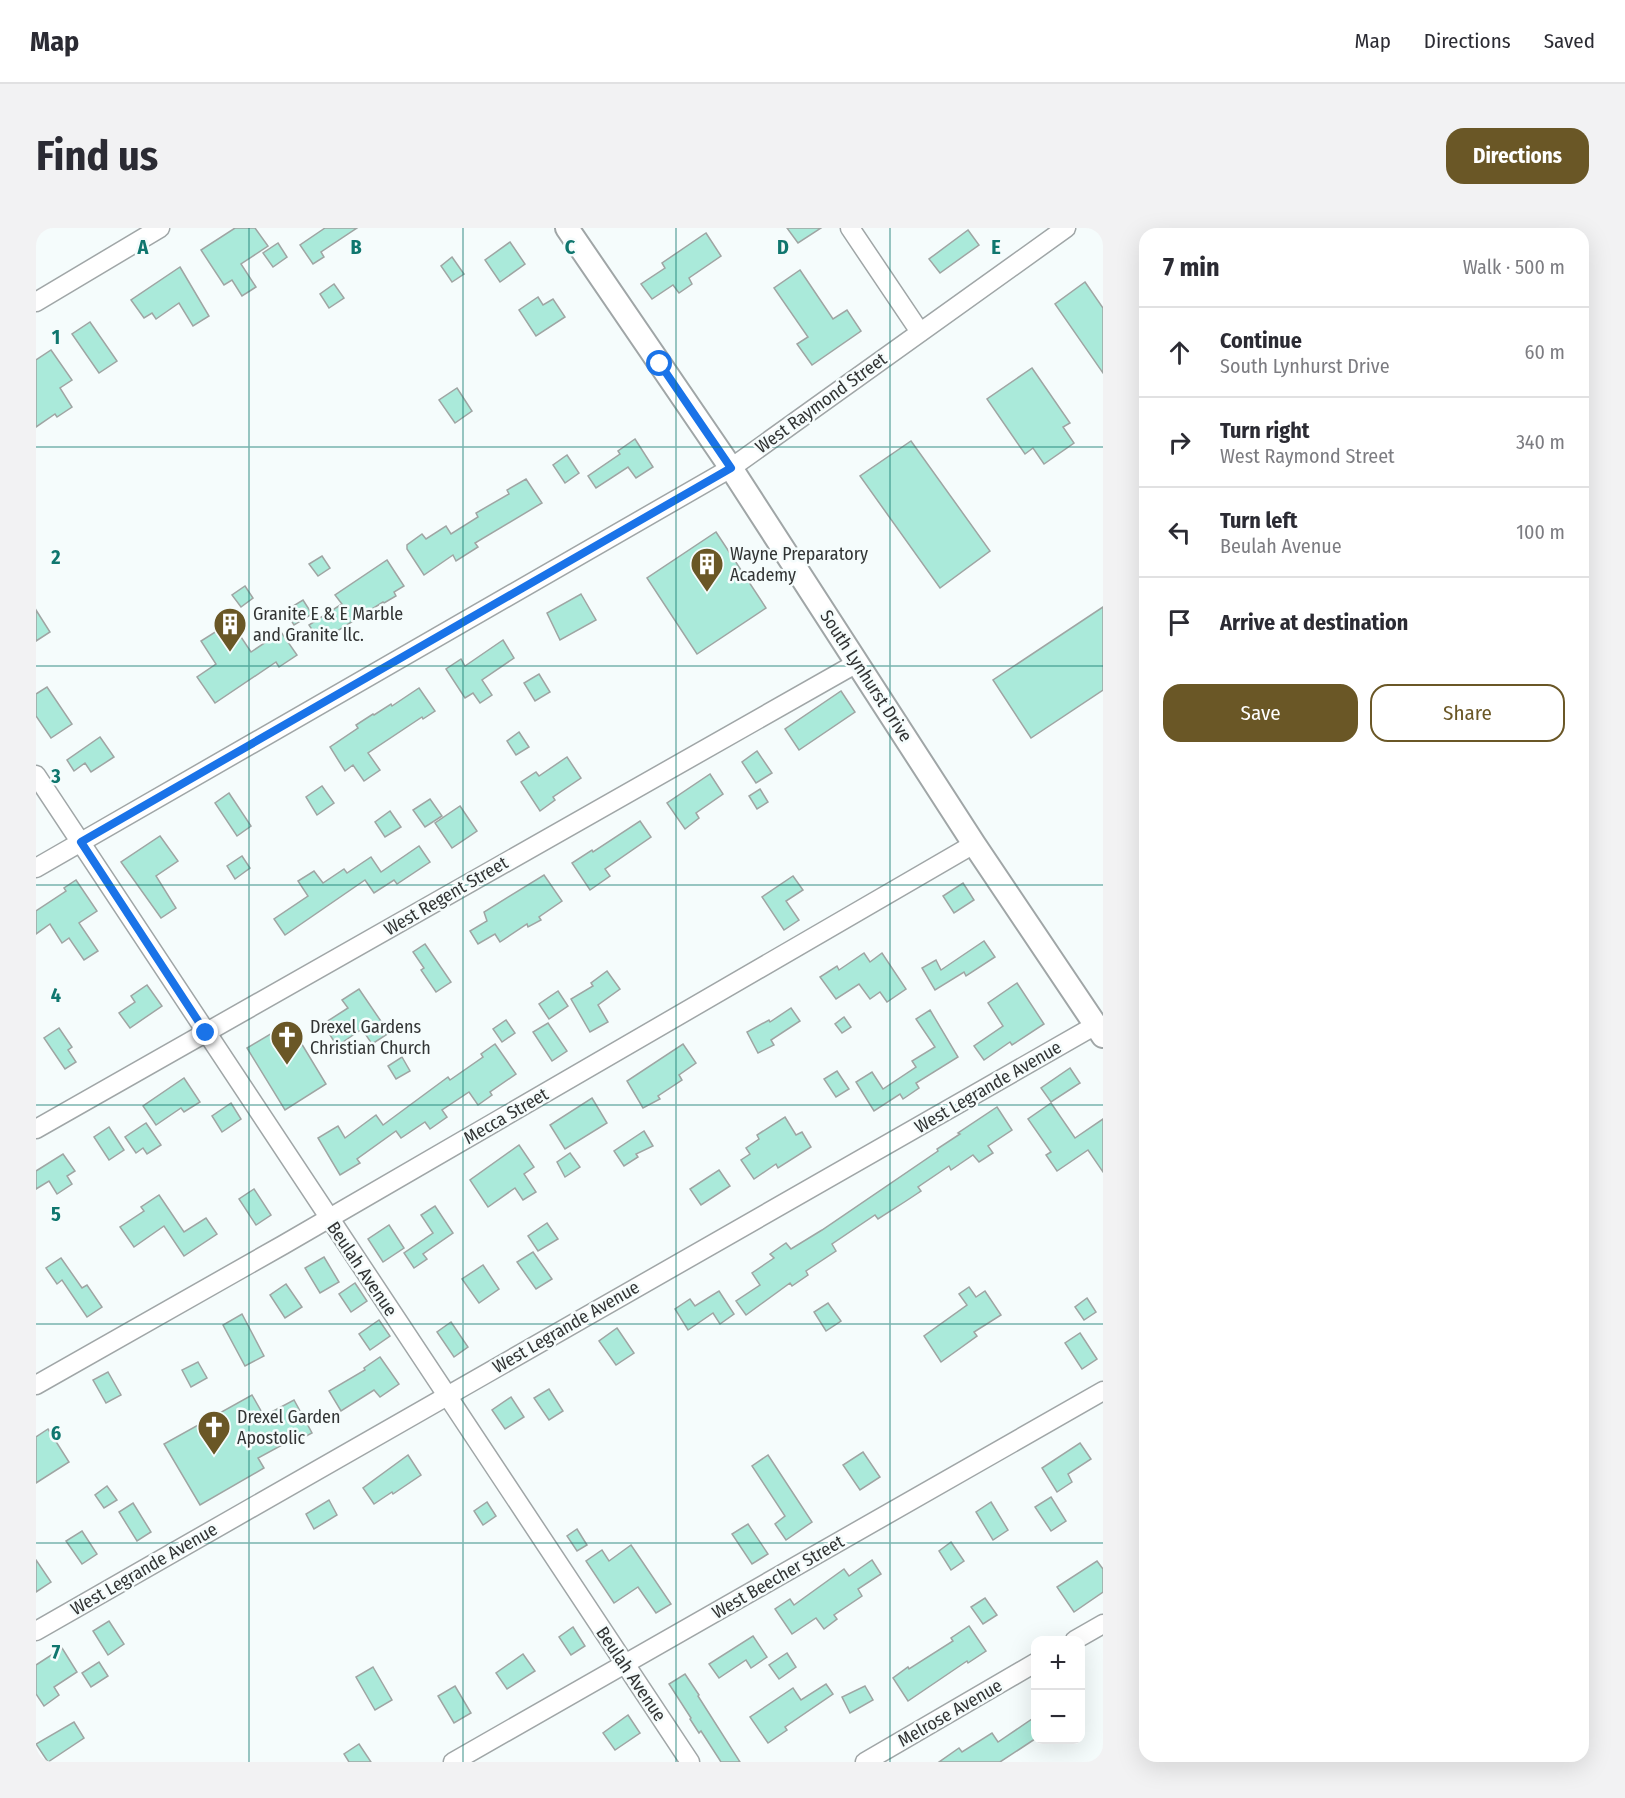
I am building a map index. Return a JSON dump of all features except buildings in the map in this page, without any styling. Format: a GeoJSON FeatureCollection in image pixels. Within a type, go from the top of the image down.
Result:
{"type":"FeatureCollection","features":[{"type":"Feature","properties":{"kind":"main road","name":"South Lynhurst Drive"},"geometry":{"type":"LineString","coordinates":[[567,228],[731,468],[974,843],[1100,1030]]}},
{"type":"Feature","properties":{"kind":"street"},"geometry":{"type":"LineString","coordinates":[[36,302],[160,228]]}},
{"type":"Feature","properties":{"kind":"street"},"geometry":{"type":"LineString","coordinates":[[850,228],[920,332]]}},
{"type":"Feature","properties":{"kind":"street","name":"West Raymond Street"},"geometry":{"type":"LineString","coordinates":[[36,868],[731,468],[1066,228]]}},
{"type":"Feature","properties":{"kind":"street","name":"West Regent Street"},"geometry":{"type":"LineString","coordinates":[[36,1129],[857,663]]}},
{"type":"Feature","properties":{"kind":"street","name":"Beulah Avenue"},"geometry":{"type":"LineString","coordinates":[[36,775],[690,1762]]}},
{"type":"Feature","properties":{"kind":"street","name":"Mecca Street"},"geometry":{"type":"LineString","coordinates":[[36,1385],[329,1218],[974,843]]}},
{"type":"Feature","properties":{"kind":"street","name":"West Legrande Avenue"},"geometry":{"type":"LineString","coordinates":[[36,1631],[446,1395],[1100,1030]]}},
{"type":"Feature","properties":{"kind":"street","name":"West Beecher Street"},"geometry":{"type":"LineString","coordinates":[[453,1762],[1103,1391]]}},
{"type":"Feature","properties":{"kind":"street"},"geometry":{"type":"LineString","coordinates":[[1083,1636],[1103,1624]]}},
{"type":"Feature","properties":{"kind":"street","name":"Melrose Avenue"},"geometry":{"type":"LineString","coordinates":[[865,1762],[1031,1665]]}},
{"type":"Feature","properties":{"kind":"place","name":"Wayne Preparatory Academy"},"geometry":{"type":"Point","coordinates":[707,593]}},
{"type":"Feature","properties":{"kind":"place","name":"Granite E & E Marble and Granite llc."},"geometry":{"type":"Point","coordinates":[230,653]}},
{"type":"Feature","properties":{"kind":"place","name":"Drexel Gardens Christian Church"},"geometry":{"type":"Point","coordinates":[287,1066]}},
{"type":"Feature","properties":{"kind":"place","name":"Drexel Garden Apostolic"},"geometry":{"type":"Point","coordinates":[214,1456]}},
{"type":"Feature","properties":{"kind":"route"},"geometry":{"type":"LineString","coordinates":[[206,1033],[81,842],[731,468],[660,364]]}}]}
